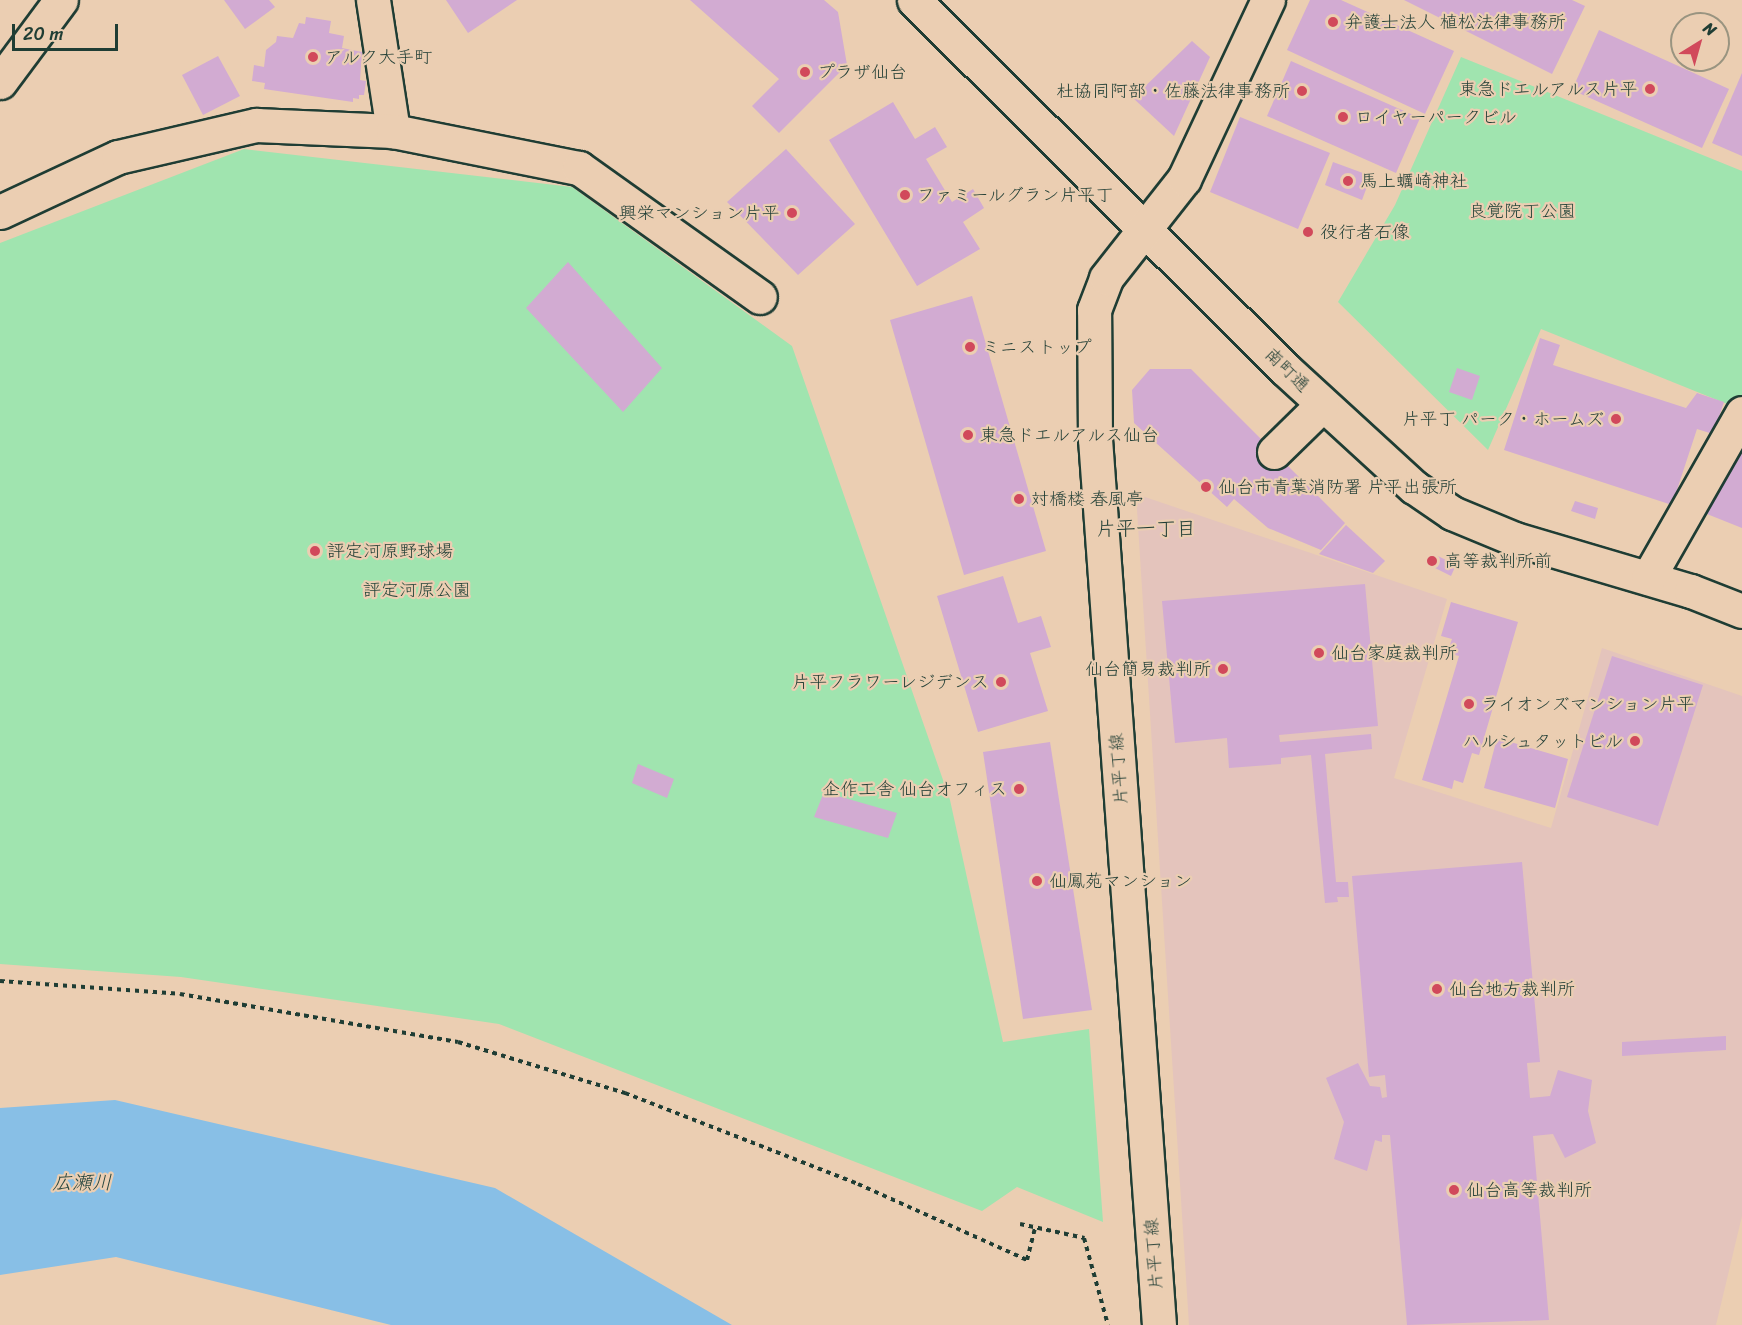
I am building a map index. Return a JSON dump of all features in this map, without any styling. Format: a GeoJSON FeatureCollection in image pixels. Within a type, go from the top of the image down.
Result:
{"type":"FeatureCollection","features":[{"type":"Feature","properties":{"kind":"street"},"geometry":{"type":"LineString","coordinates":[[0,82],[61,0]]}},
{"type":"Feature","properties":{"kind":"street"},"geometry":{"type":"LineString","coordinates":[[373,0],[381,36],[393,131]]}},
{"type":"Feature","properties":{"kind":"street","name":"南町通"},"geometry":{"type":"LineString","coordinates":[[914,0],[1322,405],[1378,458],[1452,513],[1515,540],[1691,591],[1742,611]]}},
{"type":"Feature","properties":{"kind":"street","name":"片平丁線"},"geometry":{"type":"LineString","coordinates":[[1159,1325],[1095,439],[1091,342],[1097,294],[1184,179],[1268,0]]}},
{"type":"Feature","properties":{"kind":"street"},"geometry":{"type":"LineString","coordinates":[[0,212],[118,157],[256,125],[393,131],[579,168],[760,297]]}},
{"type":"Feature","properties":{"kind":"street"},"geometry":{"type":"LineString","coordinates":[[1274,452],[1322,405]]}},
{"type":"Feature","properties":{"kind":"street"},"geometry":{"type":"LineString","coordinates":[[1648,578],[1742,413]]}},
{"type":"Feature","properties":{"kind":"street"},"geometry":{"type":"LineString","coordinates":[[1691,591],[1742,589]]}},
{"type":"Feature","properties":{"kind":"path"},"geometry":{"type":"LineString","coordinates":[[0,981],[180,994],[458,1042],[625,1093],[858,1184],[1028,1260],[1035,1229]]}},
{"type":"Feature","properties":{"kind":"path"},"geometry":{"type":"LineString","coordinates":[[1020,1224],[1084,1238],[1108,1325]]}},
{"type":"Feature","properties":{"kind":"shaded area"},"geometry":{"type":"Polygon","coordinates":[[[1136,494],[1447,599],[1394,778],[1551,828],[1602,648],[1742,696],[1742,1216],[1716,1325],[1189,1325],[1136,494]]]}},
{"type":"Feature","properties":{"kind":"green space","name":"良覚院丁公園"},"geometry":{"type":"Polygon","coordinates":[[[1461,57],[1742,171],[1742,410],[1541,329],[1488,450],[1338,302],[1395,205],[1461,57]]]}},
{"type":"Feature","properties":{"kind":"green space","name":"評定河原公園"},"geometry":{"type":"Polygon","coordinates":[[[244,149],[572,187],[792,346],[950,800],[1003,1042],[1089,1029],[1103,1222],[1017,1187],[982,1211],[499,1024],[181,977],[0,964],[0,243],[244,149]]]}},
{"type":"Feature","properties":{"kind":"water","name":"広瀬川"},"geometry":{"type":"Polygon","coordinates":[[[115,1100],[495,1188],[732,1325],[391,1325],[116,1257],[0,1275],[0,1108],[115,1100]]]}},
{"type":"Feature","properties":{"kind":"building"},"geometry":{"type":"Polygon","coordinates":[[[224,0],[269,0],[275,7],[245,29],[224,0]]]}},
{"type":"Feature","properties":{"kind":"building"},"geometry":{"type":"Polygon","coordinates":[[[446,0],[517,0],[468,33],[446,0]]]}},
{"type":"Feature","properties":{"kind":"building","name":"プラザ仙台"},"geometry":{"type":"Polygon","coordinates":[[[690,0],[824,0],[838,12],[847,65],[779,133],[752,106],[779,79],[690,0]]]}},
{"type":"Feature","properties":{"kind":"building"},"geometry":{"type":"Polygon","coordinates":[[[1310,0],[1341,0],[1454,51],[1425,114],[1287,50],[1310,0]]]}},
{"type":"Feature","properties":{"kind":"building"},"geometry":{"type":"Polygon","coordinates":[[[1404,0],[1572,0],[1585,6],[1552,74],[1404,0]]]}},
{"type":"Feature","properties":{"kind":"building","name":"アルク大手町"},"geometry":{"type":"Polygon","coordinates":[[[306,17],[331,21],[329,33],[344,36],[342,48],[362,52],[360,80],[366,81],[364,95],[359,95],[359,99],[353,98],[353,102],[264,89],[265,83],[252,81],[254,65],[264,67],[266,50],[276,42],[277,36],[293,38],[299,23],[305,24],[306,17]]]}},
{"type":"Feature","properties":{"kind":"building","name":"東急ドエルアルス片平"},"geometry":{"type":"Polygon","coordinates":[[[1599,30],[1670,62],[1670,72],[1692,72],[1729,89],[1702,148],[1572,90],[1599,30]]]}},
{"type":"Feature","properties":{"kind":"building"},"geometry":{"type":"Polygon","coordinates":[[[1192,41],[1210,57],[1174,136],[1133,98],[1192,41]]]}},
{"type":"Feature","properties":{"kind":"building"},"geometry":{"type":"Polygon","coordinates":[[[218,56],[240,96],[203,115],[182,75],[218,56]]]}},
{"type":"Feature","properties":{"kind":"building","name":"ロイヤーパークビル"},"geometry":{"type":"Polygon","coordinates":[[[1291,61],[1420,118],[1396,173],[1267,116],[1291,61]]]}},
{"type":"Feature","properties":{"kind":"building"},"geometry":{"type":"Polygon","coordinates":[[[1742,73],[1742,156],[1712,143],[1742,73]]]}},
{"type":"Feature","properties":{"kind":"building","name":"ファミールグラン片平丁"},"geometry":{"type":"Polygon","coordinates":[[[893,102],[915,139],[935,127],[947,147],[926,159],[952,202],[973,189],[984,208],[963,222],[980,249],[917,286],[829,140],[893,102]]]}},
{"type":"Feature","properties":{"kind":"building"},"geometry":{"type":"Polygon","coordinates":[[[1240,117],[1330,153],[1298,229],[1210,192],[1240,117]]]}},
{"type":"Feature","properties":{"kind":"building","name":"興栄マンション片平"},"geometry":{"type":"Polygon","coordinates":[[[786,149],[855,224],[798,275],[727,202],[786,149]]]}},
{"type":"Feature","properties":{"kind":"building","name":"馬上蠣崎神社"},"geometry":{"type":"Polygon","coordinates":[[[1333,162],[1371,176],[1362,200],[1325,185],[1333,162]]]}},
{"type":"Feature","properties":{"kind":"building"},"geometry":{"type":"Polygon","coordinates":[[[568,262],[662,368],[623,412],[526,308],[568,262]]]}},
{"type":"Feature","properties":{"kind":"building","name":"東急ドエルアルス仙台"},"geometry":{"type":"Polygon","coordinates":[[[972,296],[1046,551],[964,575],[890,320],[972,296]]]}},
{"type":"Feature","properties":{"kind":"building","name":"片平丁 パーク・ホームズ"},"geometry":{"type":"Polygon","coordinates":[[[1540,338],[1560,345],[1553,365],[1686,408],[1697,393],[1724,402],[1713,434],[1697,429],[1672,505],[1504,450],[1540,338]]]}},
{"type":"Feature","properties":{"kind":"building"},"geometry":{"type":"Polygon","coordinates":[[[1457,368],[1480,376],[1472,400],[1449,392],[1457,368]]]}},
{"type":"Feature","properties":{"kind":"building"},"geometry":{"type":"Polygon","coordinates":[[[1150,369],[1191,369],[1345,523],[1321,550],[1268,528],[1234,499],[1227,507],[1134,423],[1132,390],[1150,369]]]}},
{"type":"Feature","properties":{"kind":"building"},"geometry":{"type":"Polygon","coordinates":[[[1738,435],[1742,436],[1742,528],[1707,514],[1738,435]]]}},
{"type":"Feature","properties":{"kind":"building"},"geometry":{"type":"Polygon","coordinates":[[[1575,501],[1598,508],[1595,519],[1571,511],[1575,501]]]}},
{"type":"Feature","properties":{"kind":"building"},"geometry":{"type":"Polygon","coordinates":[[[1346,525],[1385,561],[1373,573],[1319,554],[1346,525]]]}},
{"type":"Feature","properties":{"kind":"building"},"geometry":{"type":"Polygon","coordinates":[[[1434,554],[1456,565],[1451,576],[1429,565],[1434,554]]]}},
{"type":"Feature","properties":{"kind":"building","name":"片平フラワーレジデンス"},"geometry":{"type":"Polygon","coordinates":[[[1003,576],[1018,623],[1041,616],[1051,647],[1030,653],[1048,711],[978,732],[937,596],[1003,576]]]}},
{"type":"Feature","properties":{"kind":"building"},"geometry":{"type":"Polygon","coordinates":[[[1365,584],[1378,726],[1279,735],[1280,742],[1371,734],[1372,749],[1325,754],[1336,882],[1348,882],[1349,897],[1337,897],[1338,902],[1325,903],[1311,755],[1281,758],[1281,764],[1229,768],[1227,738],[1175,743],[1162,601],[1365,584]]]}},
{"type":"Feature","properties":{"kind":"building","name":"ライオンズマンション片平"},"geometry":{"type":"Polygon","coordinates":[[[1451,602],[1518,622],[1479,755],[1472,753],[1463,783],[1454,780],[1452,789],[1422,780],[1459,656],[1447,653],[1452,639],[1441,636],[1451,602]]]}},
{"type":"Feature","properties":{"kind":"building","name":"ハルシュタットビル"},"geometry":{"type":"Polygon","coordinates":[[[1612,656],[1703,685],[1658,826],[1567,797],[1612,656]]]}},
{"type":"Feature","properties":{"kind":"building"},"geometry":{"type":"Polygon","coordinates":[[[1497,738],[1568,759],[1555,808],[1484,788],[1497,738]]]}},
{"type":"Feature","properties":{"kind":"building","name":"仙鳳苑マンション"},"geometry":{"type":"Polygon","coordinates":[[[1050,742],[1092,1010],[1023,1019],[983,752],[1050,742]]]}},
{"type":"Feature","properties":{"kind":"building"},"geometry":{"type":"Polygon","coordinates":[[[638,764],[674,779],[667,798],[632,783],[638,764]]]}},
{"type":"Feature","properties":{"kind":"building"},"geometry":{"type":"Polygon","coordinates":[[[824,792],[897,813],[888,838],[814,817],[824,792]]]}},
{"type":"Feature","properties":{"kind":"building"},"geometry":{"type":"Polygon","coordinates":[[[1522,862],[1540,1062],[1527,1063],[1530,1098],[1550,1096],[1558,1070],[1592,1080],[1588,1111],[1596,1143],[1565,1158],[1553,1134],[1533,1136],[1549,1320],[1407,1325],[1390,1135],[1382,1135],[1382,1142],[1375,1140],[1367,1171],[1334,1159],[1344,1122],[1326,1078],[1358,1063],[1370,1086],[1380,1087],[1382,1098],[1387,1097],[1385,1075],[1369,1077],[1352,876],[1522,862]]]}},
{"type":"Feature","properties":{"kind":"building"},"geometry":{"type":"Polygon","coordinates":[[[1726,1036],[1726,1050],[1622,1056],[1622,1042],[1726,1036]]]}},
{"type":"Feature","properties":{"kind":"place","name":"弁護士法人 植松法律事務所"},"geometry":{"type":"Point","coordinates":[1333,22]}},
{"type":"Feature","properties":{"kind":"place","name":"アルク大手町"},"geometry":{"type":"Point","coordinates":[313,57]}},
{"type":"Feature","properties":{"kind":"place","name":"プラザ仙台"},"geometry":{"type":"Point","coordinates":[805,72]}},
{"type":"Feature","properties":{"kind":"place","name":"東急ドエルアルス片平"},"geometry":{"type":"Point","coordinates":[1650,89]}},
{"type":"Feature","properties":{"kind":"place","name":"杜協同阿部・佐藤法律事務所"},"geometry":{"type":"Point","coordinates":[1302,91]}},
{"type":"Feature","properties":{"kind":"place","name":"ロイヤーパークビル"},"geometry":{"type":"Point","coordinates":[1343,117]}},
{"type":"Feature","properties":{"kind":"place","name":"馬上蠣崎神社"},"geometry":{"type":"Point","coordinates":[1348,181]}},
{"type":"Feature","properties":{"kind":"place","name":"ファミールグラン片平丁"},"geometry":{"type":"Point","coordinates":[905,195]}},
{"type":"Feature","properties":{"kind":"place","name":"興栄マンション片平"},"geometry":{"type":"Point","coordinates":[792,213]}},
{"type":"Feature","properties":{"kind":"place","name":"役行者石像"},"geometry":{"type":"Point","coordinates":[1308,232]}},
{"type":"Feature","properties":{"kind":"place","name":"ミニストップ"},"geometry":{"type":"Point","coordinates":[970,347]}},
{"type":"Feature","properties":{"kind":"place","name":"片平丁 パーク・ホームズ"},"geometry":{"type":"Point","coordinates":[1616,419]}},
{"type":"Feature","properties":{"kind":"place","name":"東急ドエルアルス仙台"},"geometry":{"type":"Point","coordinates":[968,435]}},
{"type":"Feature","properties":{"kind":"place","name":"仙台市青葉消防署 片平出張所"},"geometry":{"type":"Point","coordinates":[1206,487]}},
{"type":"Feature","properties":{"kind":"place","name":"対橋楼 春風亭"},"geometry":{"type":"Point","coordinates":[1019,499]}},
{"type":"Feature","properties":{"kind":"place","name":"評定河原野球場"},"geometry":{"type":"Point","coordinates":[315,551]}},
{"type":"Feature","properties":{"kind":"place","name":"高等裁判所前"},"geometry":{"type":"Point","coordinates":[1432,561]}},
{"type":"Feature","properties":{"kind":"place","name":"仙台家庭裁判所"},"geometry":{"type":"Point","coordinates":[1319,653]}},
{"type":"Feature","properties":{"kind":"place","name":"仙台簡易裁判所"},"geometry":{"type":"Point","coordinates":[1223,669]}},
{"type":"Feature","properties":{"kind":"place","name":"片平フラワーレジデンス"},"geometry":{"type":"Point","coordinates":[1001,682]}},
{"type":"Feature","properties":{"kind":"place","name":"ライオンズマンション片平"},"geometry":{"type":"Point","coordinates":[1469,704]}},
{"type":"Feature","properties":{"kind":"place","name":"ハルシュタットビル"},"geometry":{"type":"Point","coordinates":[1635,741]}},
{"type":"Feature","properties":{"kind":"place","name":"企作工舎 仙台オフィス"},"geometry":{"type":"Point","coordinates":[1019,789]}},
{"type":"Feature","properties":{"kind":"place","name":"仙鳳苑マンション"},"geometry":{"type":"Point","coordinates":[1037,881]}},
{"type":"Feature","properties":{"kind":"place","name":"仙台地方裁判所"},"geometry":{"type":"Point","coordinates":[1437,989]}},
{"type":"Feature","properties":{"kind":"place","name":"仙台高等裁判所"},"geometry":{"type":"Point","coordinates":[1454,1190]}},
{"type":"Feature","properties":{"kind":"district","name":"片平一丁目"},"geometry":{"type":"Point","coordinates":[1146,528]}}]}
